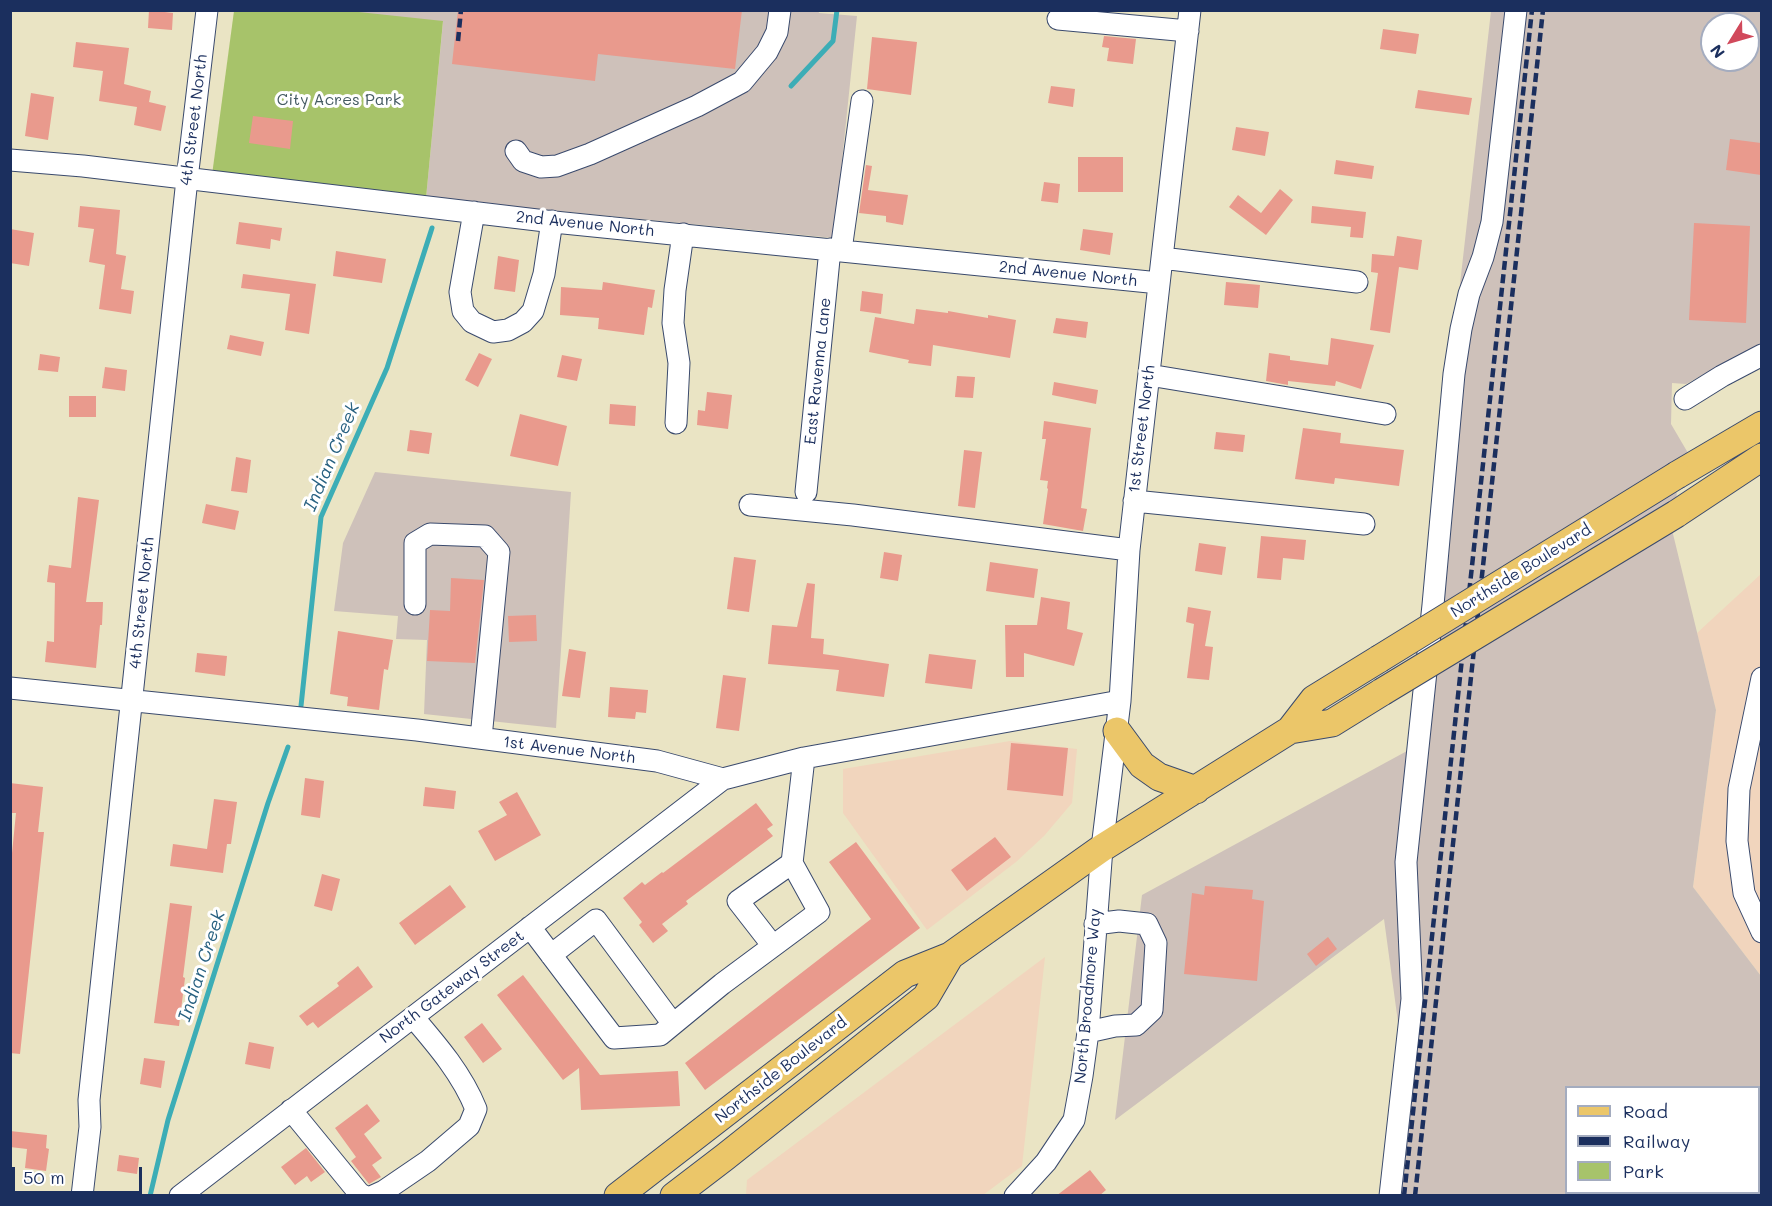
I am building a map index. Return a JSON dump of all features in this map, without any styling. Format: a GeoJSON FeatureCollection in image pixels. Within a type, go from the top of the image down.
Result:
{"type":"FeatureCollection","features":[{"type":"Feature","properties":{"kind":"main road","name":"Northside Boulevard"},"geometry":{"type":"LineString","coordinates":[[618,1196],[905,974],[950,956],[1102,849],[1290,730],[1314,699],[1761,425]]}},
{"type":"Feature","properties":{"kind":"main road","name":"Northside Boulevard"},"geometry":{"type":"LineString","coordinates":[[1290,730],[1332,723],[1676,514],[1761,457]]}},
{"type":"Feature","properties":{"kind":"main road"},"geometry":{"type":"LineString","coordinates":[[1116,731],[1142,765],[1159,777],[1196,790]]}},
{"type":"Feature","properties":{"kind":"main road","name":"Northside Boulevard"},"geometry":{"type":"LineString","coordinates":[[674,1196],[926,997],[950,956]]}},
{"type":"Feature","properties":{"kind":"street","name":"4th Street North"},"geometry":{"type":"LineString","coordinates":[[82,1196],[90,1127],[89,1100],[131,701],[207,10]]}},
{"type":"Feature","properties":{"kind":"street"},"geometry":{"type":"LineString","coordinates":[[516,151],[523,161],[541,167],[557,166],[590,154],[697,106],[742,82],[767,52],[777,32],[780,10]]}},
{"type":"Feature","properties":{"kind":"street"},"geometry":{"type":"LineString","coordinates":[[1390,1196],[1412,999],[1406,862],[1454,374],[1469,294],[1483,257],[1491,222],[1516,10]]}},
{"type":"Feature","properties":{"kind":"street"},"geometry":{"type":"LineString","coordinates":[[1058,19],[1189,21]]}},
{"type":"Feature","properties":{"kind":"street","name":"1st Street North"},"geometry":{"type":"LineString","coordinates":[[1102,849],[1120,701],[1134,501],[1189,21]]}},
{"type":"Feature","properties":{"kind":"street","name":"East Ravenna Lane"},"geometry":{"type":"LineString","coordinates":[[806,492],[835,250],[862,101]]}},
{"type":"Feature","properties":{"kind":"street","name":"2nd Avenue North"},"geometry":{"type":"LineString","coordinates":[[10,160],[82,166],[552,221],[1159,283]]}},
{"type":"Feature","properties":{"kind":"street"},"geometry":{"type":"LineString","coordinates":[[474,212],[460,292],[463,311],[472,322],[493,332],[508,330],[523,322],[533,311],[544,274],[552,221]]}},
{"type":"Feature","properties":{"kind":"street"},"geometry":{"type":"LineString","coordinates":[[676,423],[679,363],[673,323],[683,234]]}},
{"type":"Feature","properties":{"kind":"street"},"geometry":{"type":"LineString","coordinates":[[1162,258],[1357,282]]}},
{"type":"Feature","properties":{"kind":"street"},"geometry":{"type":"LineString","coordinates":[[1686,399],[1761,355]]}},
{"type":"Feature","properties":{"kind":"street"},"geometry":{"type":"LineString","coordinates":[[1149,375],[1385,414]]}},
{"type":"Feature","properties":{"kind":"street"},"geometry":{"type":"LineString","coordinates":[[1134,501],[1364,524]]}},
{"type":"Feature","properties":{"kind":"street"},"geometry":{"type":"LineString","coordinates":[[750,505],[853,515],[1129,550]]}},
{"type":"Feature","properties":{"kind":"street"},"geometry":{"type":"LineString","coordinates":[[415,604],[415,543],[422,538],[430,534],[485,536],[500,552],[481,738]]}},
{"type":"Feature","properties":{"kind":"street"},"geometry":{"type":"LineString","coordinates":[[1761,678],[1739,789],[1737,841],[1743,893],[1761,932]]}},
{"type":"Feature","properties":{"kind":"street","name":"1st Avenue North"},"geometry":{"type":"LineString","coordinates":[[10,688],[481,738],[657,761],[723,779],[804,758],[1120,701]]}},
{"type":"Feature","properties":{"kind":"street"},"geometry":{"type":"LineString","coordinates":[[530,927],[614,1038],[660,1035],[819,912],[792,863],[804,758]]}},
{"type":"Feature","properties":{"kind":"street","name":"North Gateway Street"},"geometry":{"type":"LineString","coordinates":[[180,1196],[723,779]]}},
{"type":"Feature","properties":{"kind":"street","name":"North Broadmore Way"},"geometry":{"type":"LineString","coordinates":[[1015,1196],[1046,1162],[1074,1120],[1088,1032],[1102,849]]}},
{"type":"Feature","properties":{"kind":"street"},"geometry":{"type":"LineString","coordinates":[[773,946],[738,901],[792,863]]}},
{"type":"Feature","properties":{"kind":"street"},"geometry":{"type":"LineString","coordinates":[[551,955],[596,920],[673,1024]]}},
{"type":"Feature","properties":{"kind":"street"},"geometry":{"type":"LineString","coordinates":[[1088,1032],[1115,1026],[1136,1025],[1152,1010],[1156,943],[1147,924],[1119,921],[1095,924]]}},
{"type":"Feature","properties":{"kind":"street"},"geometry":{"type":"LineString","coordinates":[[374,1196],[428,1161],[469,1126],[476,1109],[469,1092],[443,1053],[413,1017]]}},
{"type":"Feature","properties":{"kind":"street"},"geometry":{"type":"LineString","coordinates":[[291,1110],[359,1193],[364,1196]]}},
{"type":"Feature","properties":{"kind":"shaded area"},"geometry":{"type":"Polygon","coordinates":[[[818,10],[819,13],[857,16],[834,238],[426,198],[443,22],[340,11],[818,10]]]}},
{"type":"Feature","properties":{"kind":"shaded area"},"geometry":{"type":"Polygon","coordinates":[[[1491,11],[1761,11],[1761,343],[1686,384],[1672,383],[1671,424],[1688,453],[1680,458],[1673,534],[1716,710],[1693,887],[1761,976],[1761,1195],[1382,1195],[1400,1037],[1384,919],[1115,1120],[1142,895],[1407,751],[1491,11]]]}},
{"type":"Feature","properties":{"kind":"shaded area"},"geometry":{"type":"Polygon","coordinates":[[[375,472],[571,492],[556,728],[424,714],[427,640],[396,639],[398,616],[334,611],[343,543],[375,472]]]}},
{"type":"Feature","properties":{"kind":"shaded area"},"geometry":{"type":"Polygon","coordinates":[[[1761,574],[1761,976],[1693,887],[1716,710],[1697,633],[1761,574]]]}},
{"type":"Feature","properties":{"kind":"shaded area"},"geometry":{"type":"Polygon","coordinates":[[[1010,741],[1077,749],[1072,803],[1044,836],[1016,862],[927,930],[843,813],[843,769],[1010,741]]]}},
{"type":"Feature","properties":{"kind":"shaded area"},"geometry":{"type":"Polygon","coordinates":[[[1045,957],[1022,1166],[983,1195],[746,1195],[747,1180],[1045,957]]]}},
{"type":"Feature","properties":{"kind":"green space","name":"City Acres Park"},"geometry":{"type":"Polygon","coordinates":[[[340,10],[443,21],[426,198],[212,175],[234,11],[340,10]]]}},
{"type":"Feature","properties":{"kind":"building"},"geometry":{"type":"Polygon","coordinates":[[[149,10],[173,13],[172,30],[148,28],[149,10]]]}},
{"type":"Feature","properties":{"kind":"building"},"geometry":{"type":"Polygon","coordinates":[[[458,10],[742,10],[735,69],[598,54],[595,81],[452,64],[458,10]]]}},
{"type":"Feature","properties":{"kind":"building"},"geometry":{"type":"Polygon","coordinates":[[[1383,29],[1419,34],[1416,54],[1380,49],[1383,29]]]}},
{"type":"Feature","properties":{"kind":"building"},"geometry":{"type":"Polygon","coordinates":[[[1104,36],[1136,39],[1133,64],[1107,61],[1109,48],[1102,47],[1104,36]]]}},
{"type":"Feature","properties":{"kind":"building"},"geometry":{"type":"Polygon","coordinates":[[[872,37],[917,42],[911,95],[867,89],[872,37]]]}},
{"type":"Feature","properties":{"kind":"building"},"geometry":{"type":"Polygon","coordinates":[[[76,42],[129,48],[124,84],[151,91],[149,102],[166,106],[161,131],[134,125],[137,107],[99,101],[103,71],[73,67],[76,42]]]}},
{"type":"Feature","properties":{"kind":"building"},"geometry":{"type":"Polygon","coordinates":[[[1051,86],[1075,89],[1073,107],[1048,103],[1051,86]]]}},
{"type":"Feature","properties":{"kind":"building"},"geometry":{"type":"Polygon","coordinates":[[[1418,90],[1472,98],[1469,115],[1415,108],[1418,90]]]}},
{"type":"Feature","properties":{"kind":"building"},"geometry":{"type":"Polygon","coordinates":[[[31,93],[54,97],[48,140],[25,136],[31,93]]]}},
{"type":"Feature","properties":{"kind":"building"},"geometry":{"type":"Polygon","coordinates":[[[253,116],[293,121],[290,149],[249,143],[253,116]]]}},
{"type":"Feature","properties":{"kind":"building"},"geometry":{"type":"Polygon","coordinates":[[[1236,127],[1269,132],[1265,156],[1232,150],[1236,127]]]}},
{"type":"Feature","properties":{"kind":"building"},"geometry":{"type":"Polygon","coordinates":[[[1730,139],[1761,143],[1761,175],[1726,170],[1730,139]]]}},
{"type":"Feature","properties":{"kind":"building"},"geometry":{"type":"Polygon","coordinates":[[[1078,157],[1123,157],[1123,192],[1078,192],[1078,157]]]}},
{"type":"Feature","properties":{"kind":"building"},"geometry":{"type":"Polygon","coordinates":[[[1336,160],[1374,166],[1372,179],[1334,174],[1336,160]]]}},
{"type":"Feature","properties":{"kind":"building"},"geometry":{"type":"Polygon","coordinates":[[[866,165],[872,166],[868,190],[908,195],[903,225],[886,222],[886,216],[859,213],[866,165]]]}},
{"type":"Feature","properties":{"kind":"building"},"geometry":{"type":"Polygon","coordinates":[[[1044,182],[1060,184],[1058,203],[1041,201],[1044,182]]]}},
{"type":"Feature","properties":{"kind":"building"},"geometry":{"type":"Polygon","coordinates":[[[1280,189],[1293,200],[1266,235],[1229,207],[1238,195],[1261,213],[1280,189]]]}},
{"type":"Feature","properties":{"kind":"building"},"geometry":{"type":"Polygon","coordinates":[[[80,206],[120,210],[116,254],[126,256],[121,289],[134,291],[131,314],[99,309],[105,265],[89,262],[94,229],[78,227],[80,206]]]}},
{"type":"Feature","properties":{"kind":"building"},"geometry":{"type":"Polygon","coordinates":[[[1312,206],[1366,212],[1363,238],[1350,237],[1351,227],[1311,223],[1312,206]]]}},
{"type":"Feature","properties":{"kind":"building"},"geometry":{"type":"Polygon","coordinates":[[[239,222],[282,228],[280,241],[271,239],[270,249],[236,244],[239,222]]]}},
{"type":"Feature","properties":{"kind":"building"},"geometry":{"type":"Polygon","coordinates":[[[1694,223],[1750,226],[1746,323],[1689,320],[1694,223]]]}},
{"type":"Feature","properties":{"kind":"building"},"geometry":{"type":"Polygon","coordinates":[[[10,229],[34,233],[29,266],[10,263],[10,229]]]}},
{"type":"Feature","properties":{"kind":"building"},"geometry":{"type":"Polygon","coordinates":[[[1083,229],[1113,233],[1110,255],[1080,250],[1083,229]]]}},
{"type":"Feature","properties":{"kind":"building"},"geometry":{"type":"Polygon","coordinates":[[[1397,236],[1422,240],[1418,270],[1399,267],[1390,333],[1370,330],[1378,273],[1371,272],[1372,254],[1394,256],[1397,236]]]}},
{"type":"Feature","properties":{"kind":"building"},"geometry":{"type":"Polygon","coordinates":[[[336,251],[386,259],[382,283],[333,276],[336,251]]]}},
{"type":"Feature","properties":{"kind":"building"},"geometry":{"type":"Polygon","coordinates":[[[498,256],[519,260],[515,292],[494,289],[498,256]]]}},
{"type":"Feature","properties":{"kind":"building"},"geometry":{"type":"Polygon","coordinates":[[[243,274],[316,284],[309,334],[285,330],[290,294],[241,288],[243,274]]]}},
{"type":"Feature","properties":{"kind":"building"},"geometry":{"type":"Polygon","coordinates":[[[603,282],[655,290],[652,308],[648,307],[644,335],[598,329],[599,318],[560,315],[561,287],[602,290],[603,282]]]}},
{"type":"Feature","properties":{"kind":"building"},"geometry":{"type":"Polygon","coordinates":[[[1226,282],[1260,285],[1258,308],[1224,305],[1226,282]]]}},
{"type":"Feature","properties":{"kind":"building"},"geometry":{"type":"Polygon","coordinates":[[[862,291],[883,294],[881,314],[860,311],[862,291]]]}},
{"type":"Feature","properties":{"kind":"building"},"geometry":{"type":"Polygon","coordinates":[[[916,309],[948,313],[948,311],[988,318],[988,315],[1016,320],[1010,358],[933,345],[931,366],[908,363],[909,360],[869,352],[875,317],[914,324],[916,309]]]}},
{"type":"Feature","properties":{"kind":"building"},"geometry":{"type":"Polygon","coordinates":[[[1056,318],[1088,322],[1086,338],[1053,333],[1056,318]]]}},
{"type":"Feature","properties":{"kind":"building"},"geometry":{"type":"Polygon","coordinates":[[[230,335],[264,342],[261,356],[227,349],[230,335]]]}},
{"type":"Feature","properties":{"kind":"building"},"geometry":{"type":"Polygon","coordinates":[[[1331,338],[1374,345],[1361,389],[1336,381],[1335,386],[1288,381],[1288,385],[1266,381],[1269,353],[1290,356],[1290,360],[1328,365],[1331,338]]]}},
{"type":"Feature","properties":{"kind":"building"},"geometry":{"type":"Polygon","coordinates":[[[479,353],[492,359],[478,387],[465,380],[479,353]]]}},
{"type":"Feature","properties":{"kind":"building"},"geometry":{"type":"Polygon","coordinates":[[[40,354],[60,357],[58,372],[38,370],[40,354]]]}},
{"type":"Feature","properties":{"kind":"building"},"geometry":{"type":"Polygon","coordinates":[[[562,355],[582,359],[577,381],[557,377],[562,355]]]}},
{"type":"Feature","properties":{"kind":"building"},"geometry":{"type":"Polygon","coordinates":[[[105,367],[127,370],[125,391],[102,388],[105,367]]]}},
{"type":"Feature","properties":{"kind":"building"},"geometry":{"type":"Polygon","coordinates":[[[957,376],[975,377],[973,398],[955,397],[957,376]]]}},
{"type":"Feature","properties":{"kind":"building"},"geometry":{"type":"Polygon","coordinates":[[[1054,382],[1098,390],[1096,404],[1052,395],[1054,382]]]}},
{"type":"Feature","properties":{"kind":"building"},"geometry":{"type":"Polygon","coordinates":[[[707,392],[732,395],[728,429],[697,425],[698,410],[705,411],[707,392]]]}},
{"type":"Feature","properties":{"kind":"building"},"geometry":{"type":"Polygon","coordinates":[[[69,396],[96,396],[96,417],[69,417],[69,396]]]}},
{"type":"Feature","properties":{"kind":"building"},"geometry":{"type":"Polygon","coordinates":[[[610,404],[636,406],[635,426],[609,424],[610,404]]]}},
{"type":"Feature","properties":{"kind":"building"},"geometry":{"type":"Polygon","coordinates":[[[520,414],[567,426],[558,466],[510,456],[520,414]]]}},
{"type":"Feature","properties":{"kind":"building"},"geometry":{"type":"Polygon","coordinates":[[[1044,421],[1091,428],[1081,508],[1087,509],[1083,531],[1043,524],[1048,489],[1048,481],[1040,480],[1046,439],[1042,439],[1044,421]]]}},
{"type":"Feature","properties":{"kind":"building"},"geometry":{"type":"Polygon","coordinates":[[[1303,428],[1341,433],[1340,443],[1404,450],[1399,486],[1335,478],[1334,484],[1295,479],[1303,428]]]}},
{"type":"Feature","properties":{"kind":"building"},"geometry":{"type":"Polygon","coordinates":[[[410,430],[432,433],[429,454],[407,451],[410,430]]]}},
{"type":"Feature","properties":{"kind":"building"},"geometry":{"type":"Polygon","coordinates":[[[1216,432],[1245,435],[1243,452],[1214,449],[1216,432]]]}},
{"type":"Feature","properties":{"kind":"building"},"geometry":{"type":"Polygon","coordinates":[[[964,450],[982,452],[975,508],[958,506],[964,450]]]}},
{"type":"Feature","properties":{"kind":"building"},"geometry":{"type":"Polygon","coordinates":[[[236,457],[251,460],[247,493],[231,491],[236,457]]]}},
{"type":"Feature","properties":{"kind":"building"},"geometry":{"type":"Polygon","coordinates":[[[78,497],[99,500],[86,602],[103,602],[96,668],[45,662],[47,641],[54,642],[55,583],[47,582],[49,565],[71,568],[78,497]]]}},
{"type":"Feature","properties":{"kind":"building"},"geometry":{"type":"Polygon","coordinates":[[[206,504],[239,511],[235,530],[202,523],[206,504]]]}},
{"type":"Feature","properties":{"kind":"building"},"geometry":{"type":"Polygon","coordinates":[[[1261,536],[1306,540],[1304,560],[1283,558],[1281,580],[1257,578],[1261,536]]]}},
{"type":"Feature","properties":{"kind":"building"},"geometry":{"type":"Polygon","coordinates":[[[1199,543],[1226,547],[1222,575],[1195,571],[1199,543]]]}},
{"type":"Feature","properties":{"kind":"building"},"geometry":{"type":"Polygon","coordinates":[[[884,552],[902,555],[898,581],[880,578],[884,552]]]}},
{"type":"Feature","properties":{"kind":"building"},"geometry":{"type":"Polygon","coordinates":[[[734,557],[756,560],[749,612],[727,609],[734,557]]]}},
{"type":"Feature","properties":{"kind":"building"},"geometry":{"type":"Polygon","coordinates":[[[990,562],[1038,569],[1034,598],[986,591],[990,562]]]}},
{"type":"Feature","properties":{"kind":"building"},"geometry":{"type":"Polygon","coordinates":[[[451,578],[484,580],[475,663],[427,661],[430,610],[450,611],[451,578]]]}},
{"type":"Feature","properties":{"kind":"building"},"geometry":{"type":"Polygon","coordinates":[[[807,583],[815,584],[811,638],[824,639],[823,654],[889,664],[884,697],[836,691],[839,670],[768,664],[772,625],[797,627],[807,583]]]}},
{"type":"Feature","properties":{"kind":"building"},"geometry":{"type":"Polygon","coordinates":[[[1041,597],[1070,602],[1067,629],[1083,633],[1074,666],[1024,653],[1024,677],[1006,677],[1005,625],[1037,625],[1041,597]]]}},
{"type":"Feature","properties":{"kind":"building"},"geometry":{"type":"Polygon","coordinates":[[[1188,607],[1211,611],[1205,646],[1213,647],[1209,680],[1187,678],[1194,624],[1186,622],[1188,607]]]}},
{"type":"Feature","properties":{"kind":"building"},"geometry":{"type":"Polygon","coordinates":[[[536,615],[537,641],[509,642],[508,616],[536,615]]]}},
{"type":"Feature","properties":{"kind":"building"},"geometry":{"type":"Polygon","coordinates":[[[338,631],[393,640],[388,670],[384,669],[379,710],[347,706],[348,697],[330,694],[338,631]]]}},
{"type":"Feature","properties":{"kind":"building"},"geometry":{"type":"Polygon","coordinates":[[[569,649],[586,652],[580,698],[562,696],[569,649]]]}},
{"type":"Feature","properties":{"kind":"building"},"geometry":{"type":"Polygon","coordinates":[[[197,653],[227,656],[225,676],[195,672],[197,653]]]}},
{"type":"Feature","properties":{"kind":"building"},"geometry":{"type":"Polygon","coordinates":[[[929,654],[976,660],[972,689],[925,683],[929,654]]]}},
{"type":"Feature","properties":{"kind":"building"},"geometry":{"type":"Polygon","coordinates":[[[723,675],[746,678],[739,731],[716,728],[723,675]]]}},
{"type":"Feature","properties":{"kind":"building"},"geometry":{"type":"Polygon","coordinates":[[[610,687],[648,690],[646,713],[636,712],[635,719],[608,717],[610,687]]]}},
{"type":"Feature","properties":{"kind":"building"},"geometry":{"type":"Polygon","coordinates":[[[1011,743],[1068,748],[1063,796],[1007,790],[1011,743]]]}},
{"type":"Feature","properties":{"kind":"building"},"geometry":{"type":"Polygon","coordinates":[[[305,778],[324,781],[320,818],[301,815],[305,778]]]}},
{"type":"Feature","properties":{"kind":"building"},"geometry":{"type":"Polygon","coordinates":[[[10,783],[43,787],[38,832],[44,832],[20,1054],[10,1053],[10,873],[16,813],[10,813],[10,783]]]}},
{"type":"Feature","properties":{"kind":"building"},"geometry":{"type":"Polygon","coordinates":[[[425,787],[456,791],[454,809],[423,806],[425,787]]]}},
{"type":"Feature","properties":{"kind":"building"},"geometry":{"type":"Polygon","coordinates":[[[517,792],[541,835],[495,861],[478,831],[507,815],[499,802],[517,792]]]}},
{"type":"Feature","properties":{"kind":"building"},"geometry":{"type":"Polygon","coordinates":[[[214,799],[237,802],[231,844],[227,844],[223,873],[170,866],[173,844],[207,849],[214,799]]]}},
{"type":"Feature","properties":{"kind":"building"},"geometry":{"type":"Polygon","coordinates":[[[756,803],[773,825],[767,829],[773,836],[686,901],[688,904],[662,924],[668,931],[653,943],[639,925],[642,922],[623,898],[642,882],[645,885],[663,873],[756,803]]]}},
{"type":"Feature","properties":{"kind":"building"},"geometry":{"type":"Polygon","coordinates":[[[995,837],[1011,857],[967,891],[951,870],[995,837]]]}},
{"type":"Feature","properties":{"kind":"building"},"geometry":{"type":"Polygon","coordinates":[[[856,842],[920,928],[705,1090],[685,1063],[871,919],[829,862],[856,842]]]}},
{"type":"Feature","properties":{"kind":"building"},"geometry":{"type":"Polygon","coordinates":[[[322,874],[340,879],[332,911],[314,906],[322,874]]]}},
{"type":"Feature","properties":{"kind":"building"},"geometry":{"type":"Polygon","coordinates":[[[450,885],[466,907],[415,945],[399,923],[450,885]]]}},
{"type":"Feature","properties":{"kind":"building"},"geometry":{"type":"Polygon","coordinates":[[[1205,886],[1253,890],[1252,899],[1264,901],[1257,981],[1184,974],[1192,893],[1204,895],[1205,886]]]}},
{"type":"Feature","properties":{"kind":"building"},"geometry":{"type":"Polygon","coordinates":[[[170,903],[192,906],[179,1026],[154,1023],[170,903]]]}},
{"type":"Feature","properties":{"kind":"building"},"geometry":{"type":"Polygon","coordinates":[[[1328,937],[1337,949],[1316,966],[1307,954],[1328,937]]]}},
{"type":"Feature","properties":{"kind":"building"},"geometry":{"type":"Polygon","coordinates":[[[358,966],[373,987],[318,1028],[313,1022],[307,1026],[299,1016],[339,986],[337,983],[358,966]]]}},
{"type":"Feature","properties":{"kind":"building"},"geometry":{"type":"Polygon","coordinates":[[[523,975],[600,1075],[678,1071],[680,1106],[581,1110],[579,1068],[563,1080],[497,995],[523,975]]]}},
{"type":"Feature","properties":{"kind":"building"},"geometry":{"type":"Polygon","coordinates":[[[482,1023],[502,1049],[483,1063],[464,1037],[482,1023]]]}},
{"type":"Feature","properties":{"kind":"building"},"geometry":{"type":"Polygon","coordinates":[[[249,1042],[274,1047],[270,1069],[245,1064],[249,1042]]]}},
{"type":"Feature","properties":{"kind":"building"},"geometry":{"type":"Polygon","coordinates":[[[144,1058],[165,1061],[161,1088],[140,1084],[144,1058]]]}},
{"type":"Feature","properties":{"kind":"building"},"geometry":{"type":"Polygon","coordinates":[[[367,1104],[380,1121],[364,1134],[382,1158],[372,1165],[381,1177],[369,1184],[351,1161],[356,1157],[335,1128],[367,1104]]]}},
{"type":"Feature","properties":{"kind":"building"},"geometry":{"type":"Polygon","coordinates":[[[10,1131],[47,1135],[46,1148],[49,1149],[46,1171],[25,1168],[27,1149],[10,1147],[10,1131]]]}},
{"type":"Feature","properties":{"kind":"building"},"geometry":{"type":"Polygon","coordinates":[[[306,1148],[325,1172],[311,1182],[307,1176],[295,1185],[281,1167],[306,1148]]]}},
{"type":"Feature","properties":{"kind":"building"},"geometry":{"type":"Polygon","coordinates":[[[119,1155],[139,1158],[137,1174],[117,1171],[119,1155]]]}},
{"type":"Feature","properties":{"kind":"building"},"geometry":{"type":"Polygon","coordinates":[[[1090,1170],[1106,1190],[1099,1196],[1056,1196],[1090,1170]]]}},
{"type":"Feature","properties":{"kind":"waterway","name":"Indian Creek"},"geometry":{"type":"LineString","coordinates":[[791,86],[833,41],[837,10]]}},
{"type":"Feature","properties":{"kind":"waterway","name":"Indian Creek"},"geometry":{"type":"LineString","coordinates":[[301,706],[321,517],[387,368],[432,228]]}},
{"type":"Feature","properties":{"kind":"waterway","name":"Indian Creek"},"geometry":{"type":"LineString","coordinates":[[150,1196],[168,1120],[268,803],[288,747]]}},
{"type":"Feature","properties":{"kind":"railway"},"geometry":{"type":"LineString","coordinates":[[458,41],[461,10]]}},
{"type":"Feature","properties":{"kind":"railway"},"geometry":{"type":"LineString","coordinates":[[1404,1196],[1532,10]]}},
{"type":"Feature","properties":{"kind":"railway"},"geometry":{"type":"LineString","coordinates":[[1415,1196],[1543,10]]}}]}
